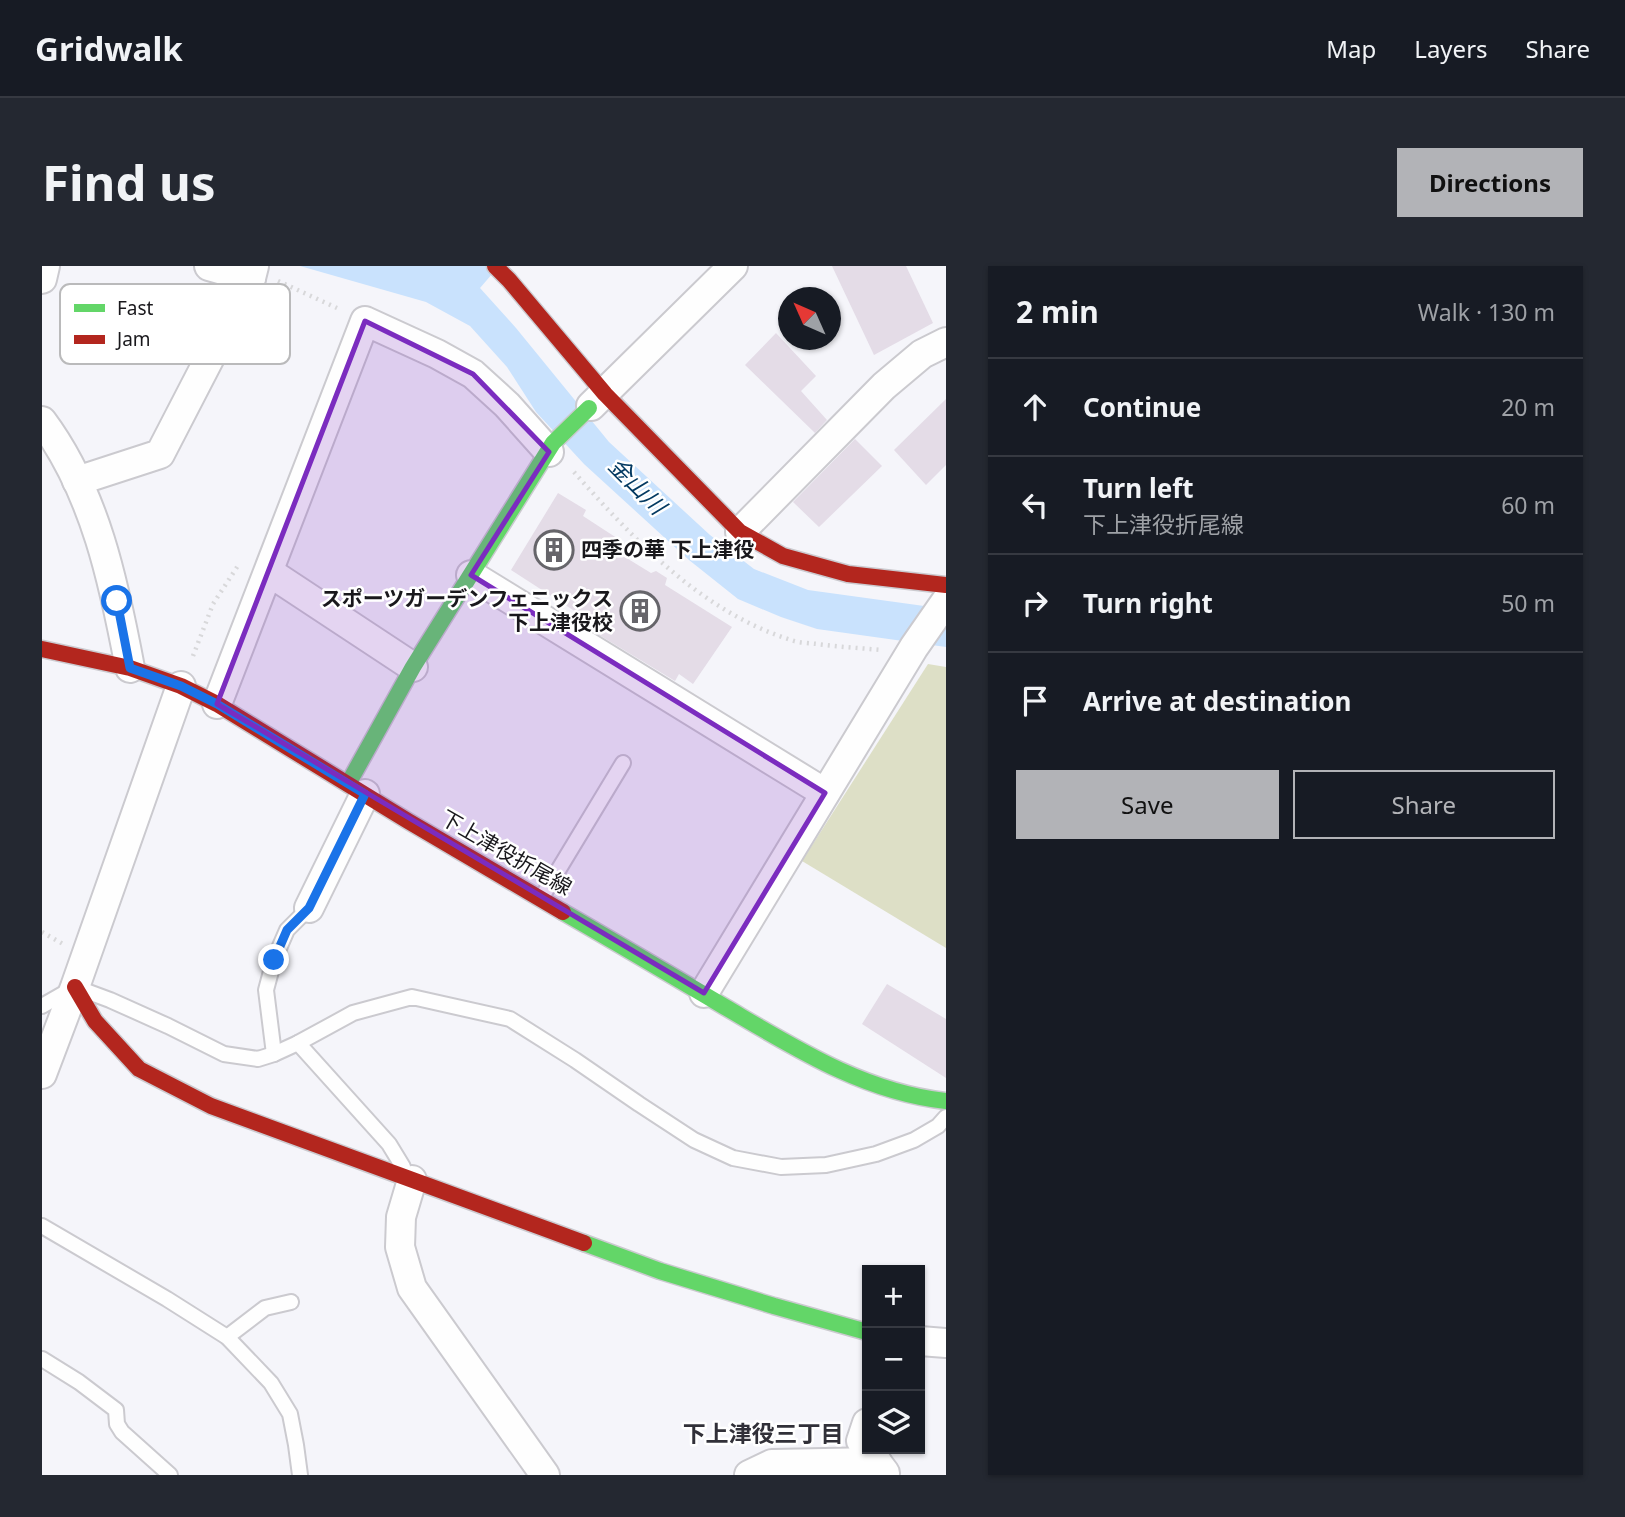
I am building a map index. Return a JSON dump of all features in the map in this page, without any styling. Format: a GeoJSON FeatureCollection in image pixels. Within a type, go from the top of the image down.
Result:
{"type":"FeatureCollection","features":[{"type":"Feature","properties":{"kind":"street"},"geometry":{"type":"LineString","coordinates":[[42,279],[45,266]]}},
{"type":"Feature","properties":{"kind":"street"},"geometry":{"type":"LineString","coordinates":[[209,266],[253,271]]}},
{"type":"Feature","properties":{"kind":"street"},"geometry":{"type":"LineString","coordinates":[[309,908],[356,789],[413,667],[551,448],[733,266]]}},
{"type":"Feature","properties":{"kind":"street"},"geometry":{"type":"LineString","coordinates":[[499,270],[597,401],[740,532],[783,556],[848,574],[946,585]]}},
{"type":"Feature","properties":{"kind":"street"},"geometry":{"type":"LineString","coordinates":[[217,704],[365,321],[474,374],[551,448]]}},
{"type":"Feature","properties":{"kind":"street"},"geometry":{"type":"LineString","coordinates":[[740,532],[884,386],[922,354],[946,342]]}},
{"type":"Feature","properties":{"kind":"street"},"geometry":{"type":"LineString","coordinates":[[77,481],[160,454],[206,364]]}},
{"type":"Feature","properties":{"kind":"street"},"geometry":{"type":"LineString","coordinates":[[42,421],[66,457],[98,534],[117,601],[130,668]]}},
{"type":"Feature","properties":{"kind":"street"},"geometry":{"type":"LineString","coordinates":[[269,572],[413,667]]}},
{"type":"Feature","properties":{"kind":"street"},"geometry":{"type":"LineString","coordinates":[[471,575],[825,793]]}},
{"type":"Feature","properties":{"kind":"street"},"geometry":{"type":"LineString","coordinates":[[704,993],[912,650],[946,601]]}},
{"type":"Feature","properties":{"kind":"street","name":"下上津役折尾線"},"geometry":{"type":"LineString","coordinates":[[42,649],[130,668],[181,686],[217,704],[408,821],[811,1057],[889,1089],[925,1100],[946,1101]]}},
{"type":"Feature","properties":{"kind":"street"},"geometry":{"type":"LineString","coordinates":[[42,1074],[181,686]]}},
{"type":"Feature","properties":{"kind":"street"},"geometry":{"type":"LineString","coordinates":[[75,987],[95,1021],[139,1069],[211,1106],[660,1271],[862,1331]]}},
{"type":"Feature","properties":{"kind":"street"},"geometry":{"type":"LineString","coordinates":[[412,1180],[401,1217],[400,1247],[412,1288],[545,1475]]}},
{"type":"Feature","properties":{"kind":"street"},"geometry":{"type":"LineString","coordinates":[[925,1341],[946,1343]]}},
{"type":"Feature","properties":{"kind":"street"},"geometry":{"type":"LineString","coordinates":[[871,1454],[882,1469]]}},
{"type":"Feature","properties":{"kind":"street"},"geometry":{"type":"LineString","coordinates":[[749,1475],[772,1464],[882,1469]]}},
{"type":"Feature","properties":{"kind":"lane"},"geometry":{"type":"LineString","coordinates":[[541,898],[623,764]]}},
{"type":"Feature","properties":{"kind":"lane"},"geometry":{"type":"LineString","coordinates":[[274,1054],[266,990],[274,960],[287,930],[309,908]]}},
{"type":"Feature","properties":{"kind":"lane"},"geometry":{"type":"LineString","coordinates":[[42,1006],[75,987],[110,1000],[224,1054],[258,1059],[298,1043],[353,1013],[412,997],[510,1020],[694,1140],[733,1158],[780,1167],[826,1165],[876,1154],[914,1140],[938,1126],[946,1116]]}},
{"type":"Feature","properties":{"kind":"lane"},"geometry":{"type":"LineString","coordinates":[[298,1043],[389,1144],[412,1180]]}},
{"type":"Feature","properties":{"kind":"lane"},"geometry":{"type":"LineString","coordinates":[[42,1226],[227,1337],[271,1383],[290,1414],[300,1475]]}},
{"type":"Feature","properties":{"kind":"lane"},"geometry":{"type":"LineString","coordinates":[[227,1337],[265,1308],[291,1302]]}},
{"type":"Feature","properties":{"kind":"lane"},"geometry":{"type":"LineString","coordinates":[[42,1359],[116,1409],[117,1424],[122,1432],[170,1475]]}},
{"type":"Feature","properties":{"kind":"path"},"geometry":{"type":"LineString","coordinates":[[253,271],[282,284]]}},
{"type":"Feature","properties":{"kind":"path"},"geometry":{"type":"LineString","coordinates":[[290,288],[365,321]]}},
{"type":"Feature","properties":{"kind":"path"},"geometry":{"type":"LineString","coordinates":[[551,448],[611,514],[662,562],[703,595],[741,620],[793,641],[912,650]]}},
{"type":"Feature","properties":{"kind":"path"},"geometry":{"type":"LineString","coordinates":[[181,686],[213,604],[240,563]]}},
{"type":"Feature","properties":{"kind":"highlighted area"},"geometry":{"type":"Polygon","coordinates":[[[365,321],[473,374],[549,452],[471,575],[825,793],[704,993],[217,704],[365,321]]]}},
{"type":"Feature","properties":{"kind":"green space"},"geometry":{"type":"Polygon","coordinates":[[[928,664],[946,667],[946,948],[802,861],[928,664]]]}},
{"type":"Feature","properties":{"kind":"water","name":"金山川"},"geometry":{"type":"Polygon","coordinates":[[[300,266],[499,266],[480,288],[609,442],[710,535],[754,569],[808,590],[946,609],[946,647],[817,629],[738,599],[689,560],[584,464],[536,412],[507,367],[470,326],[426,302],[300,266]]]}},
{"type":"Feature","properties":{"kind":"building"},"geometry":{"type":"Polygon","coordinates":[[[832,266],[906,266],[933,323],[874,355],[832,266]]]}},
{"type":"Feature","properties":{"kind":"building"},"geometry":{"type":"Polygon","coordinates":[[[776,333],[778,350],[792,350],[816,376],[801,391],[827,420],[815,433],[745,365],[776,333]]]}},
{"type":"Feature","properties":{"kind":"building"},"geometry":{"type":"Polygon","coordinates":[[[946,399],[946,465],[926,485],[894,450],[946,399]]]}},
{"type":"Feature","properties":{"kind":"building"},"geometry":{"type":"Polygon","coordinates":[[[855,439],[882,466],[819,527],[793,502],[855,439]]]}},
{"type":"Feature","properties":{"kind":"building","name":"スポーツガーデンフェニックス 下上津役校"},"geometry":{"type":"Polygon","coordinates":[[[558,493],[586,510],[583,516],[626,544],[620,554],[651,573],[656,571],[667,578],[665,585],[732,627],[693,684],[679,674],[675,681],[586,627],[590,621],[511,570],[558,493]]]}},
{"type":"Feature","properties":{"kind":"building"},"geometry":{"type":"Polygon","coordinates":[[[887,984],[946,1019],[946,1078],[862,1024],[887,984]]]}},
{"type":"Feature","properties":{"kind":"traffic: fast"},"geometry":{"type":"LineString","coordinates":[[348,784],[413,667],[553,443],[589,408]]}},
{"type":"Feature","properties":{"kind":"traffic: fast"},"geometry":{"type":"LineString","coordinates":[[563,912],[778,1038],[831,1066],[887,1088],[946,1101]]}},
{"type":"Feature","properties":{"kind":"traffic: fast"},"geometry":{"type":"LineString","coordinates":[[584,1243],[660,1271],[862,1331]]}},
{"type":"Feature","properties":{"kind":"traffic: jam"},"geometry":{"type":"LineString","coordinates":[[495,266],[605,394],[740,532],[783,556],[848,574],[946,585]]}},
{"type":"Feature","properties":{"kind":"traffic: jam"},"geometry":{"type":"LineString","coordinates":[[42,649],[130,668],[181,686],[217,704],[563,912]]}},
{"type":"Feature","properties":{"kind":"traffic: jam"},"geometry":{"type":"LineString","coordinates":[[75,987],[95,1021],[139,1069],[211,1106],[584,1243]]}},
{"type":"Feature","properties":{"kind":"place","name":"四季の華 下上津役"},"geometry":{"type":"Point","coordinates":[554,550]}},
{"type":"Feature","properties":{"kind":"place","name":"スポーツガーデンフェニックス 下上津役校"},"geometry":{"type":"Point","coordinates":[640,611]}},
{"type":"Feature","properties":{"kind":"district","name":"下上津役三丁目"},"geometry":{"type":"Point","coordinates":[763,1434]}},
{"type":"Feature","properties":{"kind":"route"},"geometry":{"type":"LineString","coordinates":[[117,601],[130,668],[181,686],[217,704],[365,794],[309,908],[287,930],[274,960]]}}]}
